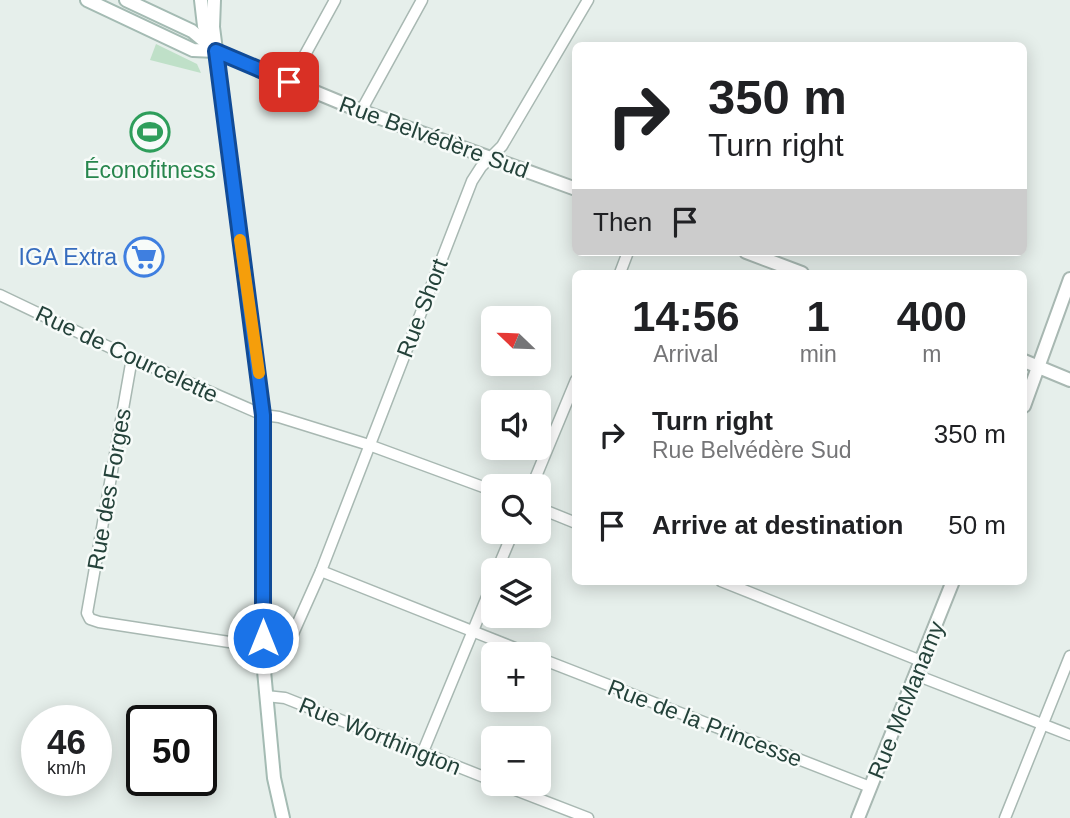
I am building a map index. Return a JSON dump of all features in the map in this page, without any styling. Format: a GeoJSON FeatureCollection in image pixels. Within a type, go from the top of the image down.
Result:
{"type":"FeatureCollection","features":[{"type":"Feature","properties":{"kind":"main road","name":"Rue Belvédère Sud"},"geometry":{"type":"LineString","coordinates":[[87,0],[193,50],[216,51]]}},
{"type":"Feature","properties":{"kind":"main road","name":"Rue Belvédère Sud"},"geometry":{"type":"LineString","coordinates":[[127,0],[192,31],[216,51],[289,82],[572,188]]}},
{"type":"Feature","properties":{"kind":"main road"},"geometry":{"type":"LineString","coordinates":[[201,0],[204,26],[216,51]]}},
{"type":"Feature","properties":{"kind":"main road"},"geometry":{"type":"LineString","coordinates":[[214,0],[212,16],[216,51],[263,415],[263,660],[274,778],[283,818]]}},
{"type":"Feature","properties":{"kind":"main road"},"geometry":{"type":"LineString","coordinates":[[757,256],[794,270]]}},
{"type":"Feature","properties":{"kind":"main road"},"geometry":{"type":"LineString","coordinates":[[1027,398],[1070,279]]}},
{"type":"Feature","properties":{"kind":"main road"},"geometry":{"type":"LineString","coordinates":[[1027,362],[1070,380]]}},
{"type":"Feature","properties":{"kind":"main road","name":"Rue McManamy"},"geometry":{"type":"LineString","coordinates":[[858,818],[951,585]]}},
{"type":"Feature","properties":{"kind":"street"},"geometry":{"type":"LineString","coordinates":[[289,82],[335,0]]}},
{"type":"Feature","properties":{"kind":"street"},"geometry":{"type":"LineString","coordinates":[[361,111],[422,0]]}},
{"type":"Feature","properties":{"kind":"street","name":"Rue Short"},"geometry":{"type":"LineString","coordinates":[[263,660],[272,657],[292,636],[321,571],[472,181],[502,146],[588,0]]}},
{"type":"Feature","properties":{"kind":"street","name":"Rue de Courcelette"},"geometry":{"type":"LineString","coordinates":[[0,295],[132,358],[263,415],[279,417],[369,444],[481,486]]}},
{"type":"Feature","properties":{"kind":"street","name":"Rue des Forges"},"geometry":{"type":"LineString","coordinates":[[132,358],[87,613],[90,619],[242,644],[263,639]]}},
{"type":"Feature","properties":{"kind":"street"},"geometry":{"type":"LineString","coordinates":[[537,474],[572,391]]}},
{"type":"Feature","properties":{"kind":"street"},"geometry":{"type":"LineString","coordinates":[[551,513],[572,521]]}},
{"type":"Feature","properties":{"kind":"street"},"geometry":{"type":"LineString","coordinates":[[321,571],[498,642]]}},
{"type":"Feature","properties":{"kind":"street"},"geometry":{"type":"LineString","coordinates":[[731,585],[921,662]]}},
{"type":"Feature","properties":{"kind":"street"},"geometry":{"type":"LineString","coordinates":[[422,754],[481,611]]}},
{"type":"Feature","properties":{"kind":"street"},"geometry":{"type":"LineString","coordinates":[[263,639],[292,636]]}},
{"type":"Feature","properties":{"kind":"street"},"geometry":{"type":"LineString","coordinates":[[1005,818],[1070,656]]}},
{"type":"Feature","properties":{"kind":"street","name":"Rue de la Princesse"},"geometry":{"type":"LineString","coordinates":[[551,663],[870,787]]}},
{"type":"Feature","properties":{"kind":"street"},"geometry":{"type":"LineString","coordinates":[[916,675],[1070,735]]}},
{"type":"Feature","properties":{"kind":"street","name":"Rue Worthington"},"geometry":{"type":"LineString","coordinates":[[266,696],[285,698],[481,776]]}},
{"type":"Feature","properties":{"kind":"street"},"geometry":{"type":"LineString","coordinates":[[531,796],[588,818]]}},
{"type":"Feature","properties":{"kind":"green space"},"geometry":{"type":"Polygon","coordinates":[[[156,44],[197,64],[201,73],[150,60],[156,44]]]}},
{"type":"Feature","properties":{"kind":"slow traffic"},"geometry":{"type":"LineString","coordinates":[[240,240],[259,373]]}},
{"type":"Feature","properties":{"kind":"place","name":"Éconofitness"},"geometry":{"type":"Point","coordinates":[150,132]}},
{"type":"Feature","properties":{"kind":"place","name":"IGA Extra"},"geometry":{"type":"Point","coordinates":[144,257]}},
{"type":"Feature","properties":{"kind":"route"},"geometry":{"type":"LineString","coordinates":[[263,638],[263,415],[257,351],[239,235],[216,51],[289,82]]}}]}
